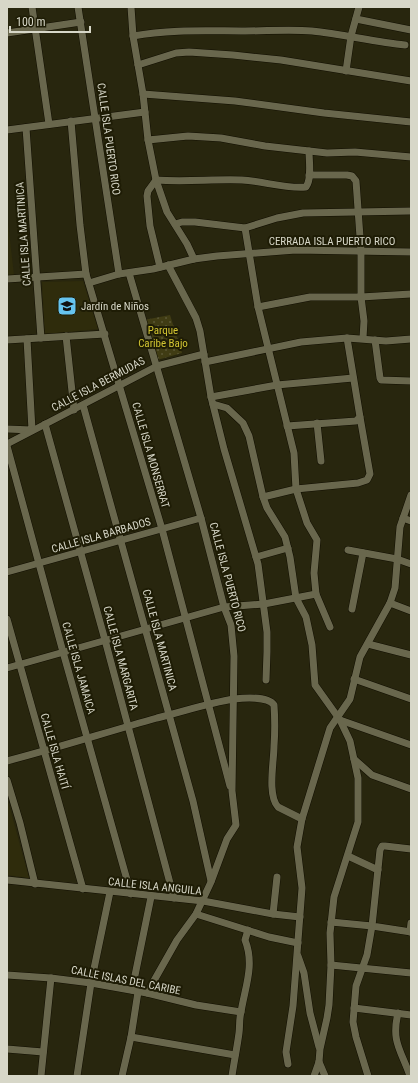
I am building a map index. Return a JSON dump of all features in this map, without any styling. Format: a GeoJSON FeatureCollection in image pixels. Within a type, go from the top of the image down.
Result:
{"type":"FeatureCollection","features":[{"type":"Feature","properties":{"kind":"street"},"geometry":{"type":"LineString","coordinates":[[32,7],[49,124]]}},
{"type":"Feature","properties":{"kind":"street","name":"CALLE ISLA PUERTO RICO"},"geometry":{"type":"LineString","coordinates":[[78,7],[119,274]]}},
{"type":"Feature","properties":{"kind":"street"},"geometry":{"type":"LineString","coordinates":[[131,7],[133,36],[143,94],[148,140],[156,180],[167,212],[187,244],[194,259]]}},
{"type":"Feature","properties":{"kind":"street"},"geometry":{"type":"LineString","coordinates":[[346,71],[351,36],[359,7]]}},
{"type":"Feature","properties":{"kind":"street"},"geometry":{"type":"LineString","coordinates":[[356,19],[411,30]]}},
{"type":"Feature","properties":{"kind":"street"},"geometry":{"type":"LineString","coordinates":[[7,33],[81,22]]}},
{"type":"Feature","properties":{"kind":"street"},"geometry":{"type":"LineString","coordinates":[[133,36],[168,31],[199,30],[310,31],[351,36],[383,43],[405,45]]}},
{"type":"Feature","properties":{"kind":"street"},"geometry":{"type":"LineString","coordinates":[[138,65],[176,54],[189,52],[281,60],[411,81]]}},
{"type":"Feature","properties":{"kind":"street"},"geometry":{"type":"LineString","coordinates":[[143,94],[235,101],[324,113],[411,122]]}},
{"type":"Feature","properties":{"kind":"street"},"geometry":{"type":"LineString","coordinates":[[7,130],[145,112]]}},
{"type":"Feature","properties":{"kind":"street","name":"CALLE ISLA MONSERRAT"},"geometry":{"type":"LineString","coordinates":[[71,121],[86,274],[162,529],[213,725],[232,791]]}},
{"type":"Feature","properties":{"kind":"street","name":"CALLE ISLA MARTINICA"},"geometry":{"type":"LineString","coordinates":[[26,128],[38,278],[41,338]]}},
{"type":"Feature","properties":{"kind":"street"},"geometry":{"type":"LineString","coordinates":[[148,140],[188,136],[221,138],[265,146],[327,153],[355,152],[411,157]]}},
{"type":"Feature","properties":{"kind":"street"},"geometry":{"type":"LineString","coordinates":[[156,180],[244,180],[262,184],[302,188],[306,187],[308,184],[309,151]]}},
{"type":"Feature","properties":{"kind":"street"},"geometry":{"type":"LineString","coordinates":[[309,176],[347,174],[352,176],[356,181],[361,251],[361,297],[364,321],[363,338]]}},
{"type":"Feature","properties":{"kind":"street"},"geometry":{"type":"LineString","coordinates":[[156,180],[148,191],[147,196],[150,226],[160,267]]}},
{"type":"Feature","properties":{"kind":"street"},"geometry":{"type":"LineString","coordinates":[[175,224],[182,222],[195,222],[245,228],[277,218],[303,213],[411,211]]}},
{"type":"Feature","properties":{"kind":"street"},"geometry":{"type":"LineString","coordinates":[[245,228],[258,307],[294,453],[296,489],[307,522],[317,540],[314,573],[316,594],[330,627]]}},
{"type":"Feature","properties":{"kind":"street","name":"CERRADA ISLA PUERTO RICO"},"geometry":{"type":"LineString","coordinates":[[89,283],[119,274],[194,259],[217,256],[296,250],[411,252]]}},
{"type":"Feature","properties":{"kind":"street"},"geometry":{"type":"LineString","coordinates":[[168,265],[196,318],[200,331],[212,400],[232,482],[256,557],[264,604],[267,652],[266,680]]}},
{"type":"Feature","properties":{"kind":"street","name":"CALLE ISLA PUERTO RICO"},"geometry":{"type":"LineString","coordinates":[[129,273],[201,518],[224,607],[231,625],[234,656],[232,791],[236,825],[227,839],[211,882],[196,914],[177,940],[147,993]]}},
{"type":"Feature","properties":{"kind":"street"},"geometry":{"type":"LineString","coordinates":[[7,279],[86,274]]}},
{"type":"Feature","properties":{"kind":"street"},"geometry":{"type":"LineString","coordinates":[[258,307],[310,297],[361,297],[411,294]]}},
{"type":"Feature","properties":{"kind":"street"},"geometry":{"type":"LineString","coordinates":[[7,340],[105,334]]}},
{"type":"Feature","properties":{"kind":"street"},"geometry":{"type":"LineString","coordinates":[[66,336],[74,410]]}},
{"type":"Feature","properties":{"kind":"street"},"geometry":{"type":"LineString","coordinates":[[263,496],[296,489],[358,483],[367,480],[370,474],[353,378],[348,338]]}},
{"type":"Feature","properties":{"kind":"street","name":"CALLE ISLA BERMUDAS"},"geometry":{"type":"LineString","coordinates":[[7,445],[32,430],[74,410],[157,366],[301,342],[348,338],[375,340],[411,339]]}},
{"type":"Feature","properties":{"kind":"street"},"geometry":{"type":"LineString","coordinates":[[7,429],[32,430],[27,339]]}},
{"type":"Feature","properties":{"kind":"street"},"geometry":{"type":"LineString","coordinates":[[375,340],[381,380],[411,380]]}},
{"type":"Feature","properties":{"kind":"street"},"geometry":{"type":"LineString","coordinates":[[212,400],[277,384],[353,378]]}},
{"type":"Feature","properties":{"kind":"street"},"geometry":{"type":"LineString","coordinates":[[212,400],[227,408],[243,423],[249,436],[267,508],[281,531],[288,548],[296,598],[306,617],[312,645],[315,685],[339,719],[350,741],[358,778],[358,822],[334,897],[331,922],[331,965],[327,1018],[320,1049],[319,1062],[314,1076]]}},
{"type":"Feature","properties":{"kind":"street","name":"CALLE ISLA MARTINICA"},"geometry":{"type":"LineString","coordinates":[[83,405],[193,801],[211,882]]}},
{"type":"Feature","properties":{"kind":"street"},"geometry":{"type":"LineString","coordinates":[[287,426],[356,421],[360,417]]}},
{"type":"Feature","properties":{"kind":"street"},"geometry":{"type":"LineString","coordinates":[[317,423],[321,461]]}},
{"type":"Feature","properties":{"kind":"street","name":"CALLE ISLA MARGARITA"},"geometry":{"type":"LineString","coordinates":[[45,424],[174,898]]}},
{"type":"Feature","properties":{"kind":"street","name":"CALLE ISLA JAMAICA"},"geometry":{"type":"LineString","coordinates":[[7,445],[131,894]]}},
{"type":"Feature","properties":{"kind":"street"},"geometry":{"type":"LineString","coordinates":[[288,1064],[286,1052],[294,1006],[302,888],[297,847],[302,819],[330,728],[339,719],[350,699],[358,664],[390,603],[395,588],[400,527],[411,495]]}},
{"type":"Feature","properties":{"kind":"street","name":"CALLE ISLA BARBADOS"},"geometry":{"type":"LineString","coordinates":[[7,572],[201,518]]}},
{"type":"Feature","properties":{"kind":"street"},"geometry":{"type":"LineString","coordinates":[[403,518],[411,521]]}},
{"type":"Feature","properties":{"kind":"street"},"geometry":{"type":"LineString","coordinates":[[256,557],[288,548]]}},
{"type":"Feature","properties":{"kind":"street"},"geometry":{"type":"LineString","coordinates":[[348,550],[397,559],[411,564]]}},
{"type":"Feature","properties":{"kind":"street"},"geometry":{"type":"LineString","coordinates":[[352,609],[363,553]]}},
{"type":"Feature","properties":{"kind":"street"},"geometry":{"type":"LineString","coordinates":[[7,668],[224,607],[264,604],[316,594]]}},
{"type":"Feature","properties":{"kind":"street"},"geometry":{"type":"LineString","coordinates":[[390,603],[411,611]]}},
{"type":"Feature","properties":{"kind":"street","name":"CALLE ISLA HAITÍ"},"geometry":{"type":"LineString","coordinates":[[7,619],[83,889]]}},
{"type":"Feature","properties":{"kind":"street"},"geometry":{"type":"LineString","coordinates":[[368,644],[411,655]]}},
{"type":"Feature","properties":{"kind":"street"},"geometry":{"type":"LineString","coordinates":[[354,679],[411,699]]}},
{"type":"Feature","properties":{"kind":"street"},"geometry":{"type":"LineString","coordinates":[[7,760],[88,739],[128,726],[234,699],[269,700],[274,705],[275,727],[272,784],[275,804],[302,819]]}},
{"type":"Feature","properties":{"kind":"street"},"geometry":{"type":"LineString","coordinates":[[339,719],[411,746]]}},
{"type":"Feature","properties":{"kind":"street"},"geometry":{"type":"LineString","coordinates":[[354,759],[372,775],[411,789]]}},
{"type":"Feature","properties":{"kind":"street"},"geometry":{"type":"LineString","coordinates":[[7,780],[20,823],[35,884]]}},
{"type":"Feature","properties":{"kind":"street"},"geometry":{"type":"LineString","coordinates":[[368,1076],[353,1022],[356,986],[367,955],[372,926],[380,850],[382,846],[411,849]]}},
{"type":"Feature","properties":{"kind":"street"},"geometry":{"type":"LineString","coordinates":[[348,856],[378,870]]}},
{"type":"Feature","properties":{"kind":"street"},"geometry":{"type":"LineString","coordinates":[[273,914],[277,877]]}},
{"type":"Feature","properties":{"kind":"street","name":"CALLE ISLA ANGUILA"},"geometry":{"type":"LineString","coordinates":[[7,880],[202,901],[273,914],[300,917]]}},
{"type":"Feature","properties":{"kind":"street"},"geometry":{"type":"LineString","coordinates":[[78,1076],[91,984],[110,892]]}},
{"type":"Feature","properties":{"kind":"street"},"geometry":{"type":"LineString","coordinates":[[122,1076],[131,1037],[135,991],[152,896]]}},
{"type":"Feature","properties":{"kind":"street"},"geometry":{"type":"LineString","coordinates":[[196,914],[269,937],[298,943]]}},
{"type":"Feature","properties":{"kind":"street"},"geometry":{"type":"LineString","coordinates":[[331,922],[410,932],[411,923]]}},
{"type":"Feature","properties":{"kind":"street"},"geometry":{"type":"LineString","coordinates":[[232,1076],[240,1012],[249,977],[250,962],[245,940],[248,930]]}},
{"type":"Feature","properties":{"kind":"street"},"geometry":{"type":"LineString","coordinates":[[297,955],[304,973],[310,1013],[320,1049]]}},
{"type":"Feature","properties":{"kind":"street"},"geometry":{"type":"LineString","coordinates":[[331,965],[411,974]]}},
{"type":"Feature","properties":{"kind":"street"},"geometry":{"type":"LineString","coordinates":[[7,975],[7,981]]}},
{"type":"Feature","properties":{"kind":"street","name":"CALLE ISLAS DEL CARIBE"},"geometry":{"type":"LineString","coordinates":[[7,975],[51,978],[91,984],[147,993],[196,1005],[240,1012]]}},
{"type":"Feature","properties":{"kind":"street"},"geometry":{"type":"LineString","coordinates":[[40,1076],[51,978]]}},
{"type":"Feature","properties":{"kind":"street"},"geometry":{"type":"LineString","coordinates":[[354,1008],[411,1015]]}},
{"type":"Feature","properties":{"kind":"street"},"geometry":{"type":"LineString","coordinates":[[398,1013],[395,1036],[410,1076]]}},
{"type":"Feature","properties":{"kind":"street"},"geometry":{"type":"LineString","coordinates":[[131,1037],[235,1055]]}},
{"type":"Feature","properties":{"kind":"street"},"geometry":{"type":"LineString","coordinates":[[7,1049],[43,1052]]}},
{"type":"Feature","properties":{"kind":"street"},"geometry":{"type":"LineString","coordinates":[[319,1062],[325,1076]]}},
{"type":"Feature","properties":{"kind":"shaded area"},"geometry":{"type":"Polygon","coordinates":[[[7,214],[14,275],[7,275],[7,214]]]}},
{"type":"Feature","properties":{"kind":"shaded area","name":"Jardín de Niños"},"geometry":{"type":"Polygon","coordinates":[[[83,281],[98,329],[45,334],[42,282],[83,281]]]}},
{"type":"Feature","properties":{"kind":"shaded area"},"geometry":{"type":"Polygon","coordinates":[[[7,798],[29,878],[7,875],[7,798]]]}},
{"type":"Feature","properties":{"kind":"green space","name":"Parque Caribe Bajo"},"geometry":{"type":"Polygon","coordinates":[[[170,315],[182,353],[157,360],[144,320],[170,315]]]}},
{"type":"Feature","properties":{"kind":"place","name":"Jardín de Niños"},"geometry":{"type":"Point","coordinates":[67,306]}}]}
